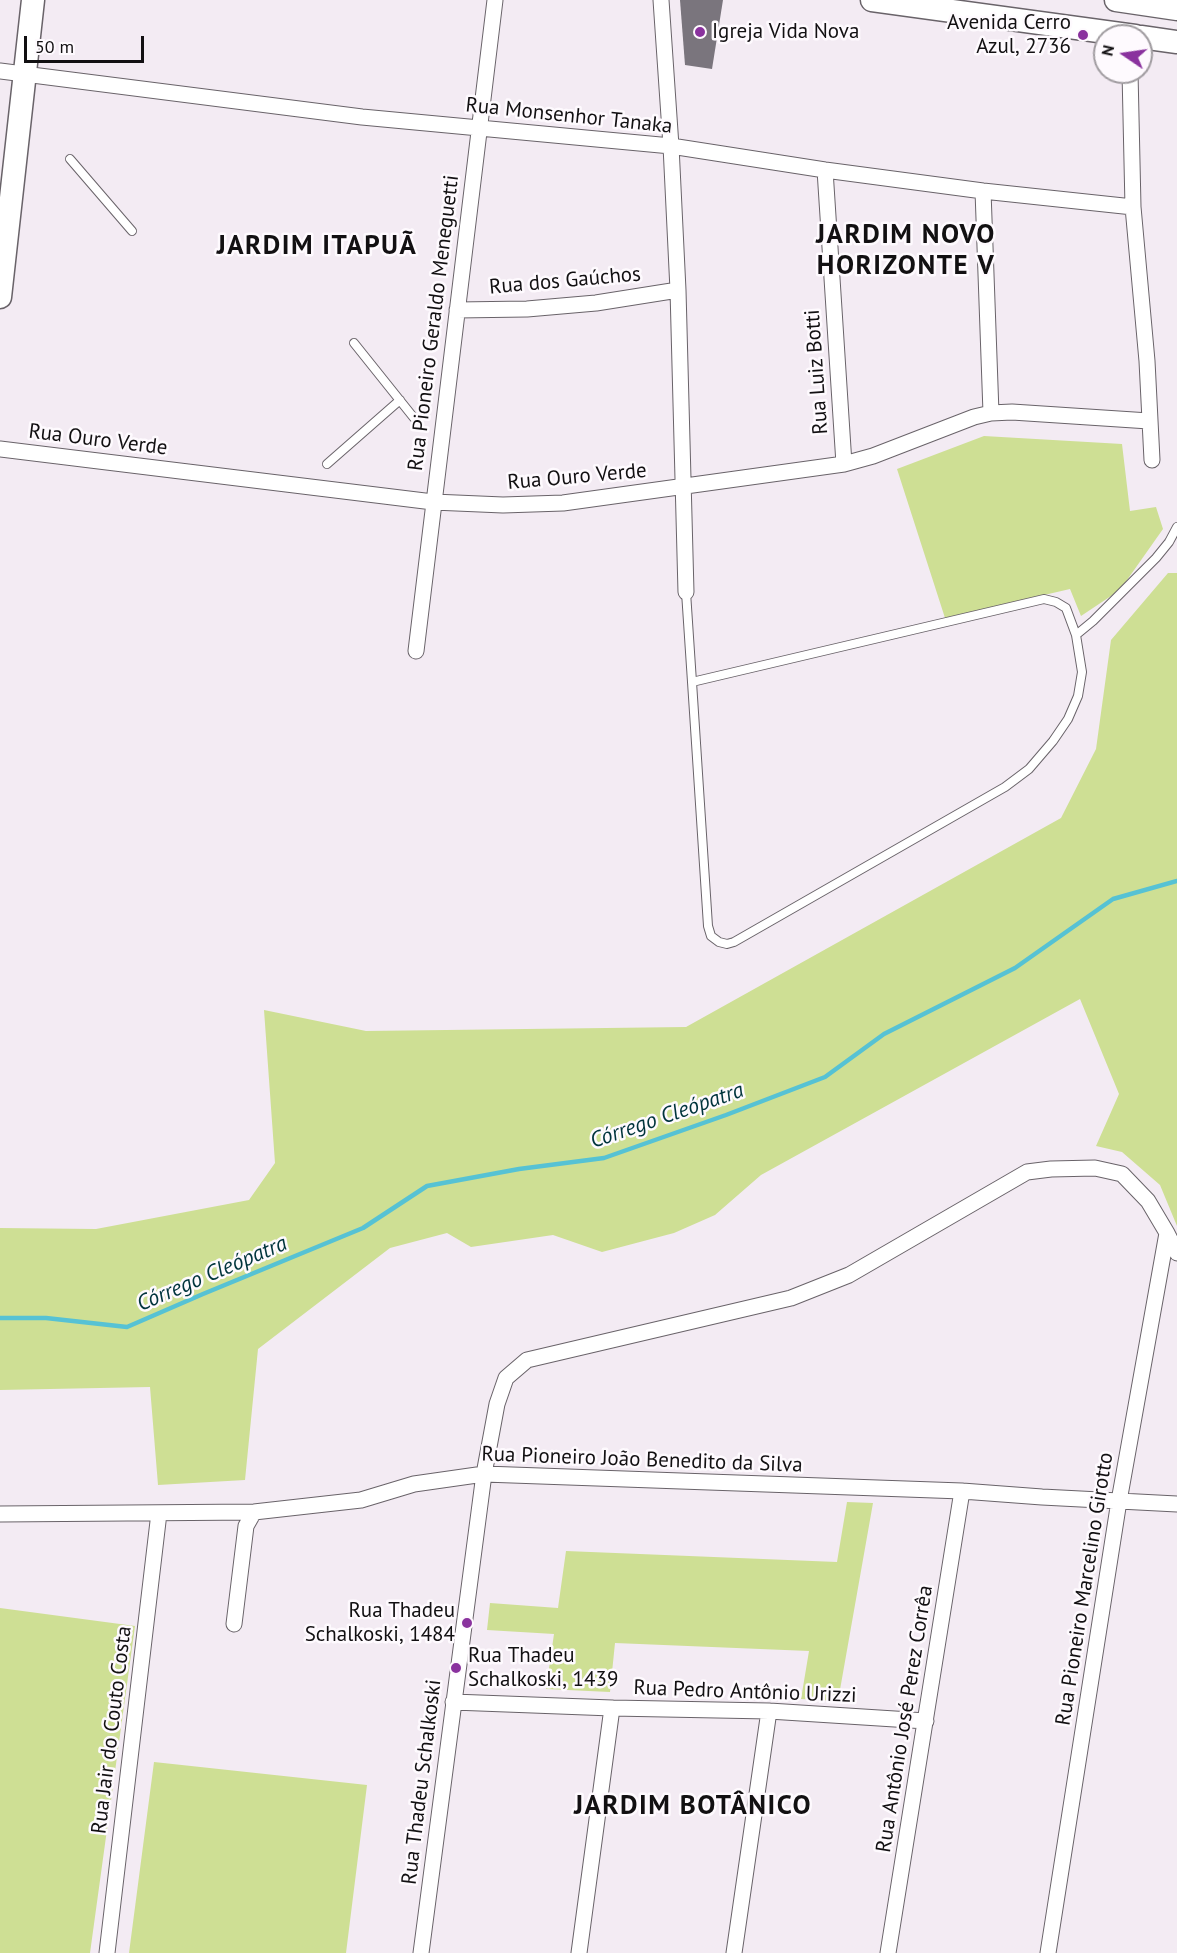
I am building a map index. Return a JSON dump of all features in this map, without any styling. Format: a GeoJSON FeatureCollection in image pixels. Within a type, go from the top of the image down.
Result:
{"type":"FeatureCollection","features":[{"type":"Feature","properties":{"kind":"main road"},"geometry":{"type":"LineString","coordinates":[[0,297],[33,0]]}},
{"type":"Feature","properties":{"kind":"main road"},"geometry":{"type":"LineString","coordinates":[[872,0],[1093,31]]}},
{"type":"Feature","properties":{"kind":"main road"},"geometry":{"type":"LineString","coordinates":[[1116,0],[1177,9]]}},
{"type":"Feature","properties":{"kind":"main road"},"geometry":{"type":"LineString","coordinates":[[1153,39],[1177,42]]}},
{"type":"Feature","properties":{"kind":"street","name":"Rua Pioneiro Geraldo Meneguetti"},"geometry":{"type":"LineString","coordinates":[[416,651],[495,0]]}},
{"type":"Feature","properties":{"kind":"street"},"geometry":{"type":"LineString","coordinates":[[661,0],[678,290],[686,592]]}},
{"type":"Feature","properties":{"kind":"street","name":"Rua Monsenhor Tanaka"},"geometry":{"type":"LineString","coordinates":[[0,71],[362,117],[584,140],[671,146],[983,191],[1133,207]]}},
{"type":"Feature","properties":{"kind":"street"},"geometry":{"type":"LineString","coordinates":[[1130,84],[1133,207],[1147,361],[1152,460]]}},
{"type":"Feature","properties":{"kind":"street","name":"Rua Luiz Botti"},"geometry":{"type":"LineString","coordinates":[[825,170],[844,464]]}},
{"type":"Feature","properties":{"kind":"street"},"geometry":{"type":"LineString","coordinates":[[983,191],[991,413]]}},
{"type":"Feature","properties":{"kind":"street","name":"Rua dos Gaúchos"},"geometry":{"type":"LineString","coordinates":[[457,310],[527,309],[585,304],[678,290]]}},
{"type":"Feature","properties":{"kind":"street","name":"Rua Ouro Verde"},"geometry":{"type":"LineString","coordinates":[[0,450],[433,502],[503,505],[563,503],[844,464],[873,456],[974,417],[991,413],[1012,411],[1149,421]]}},
{"type":"Feature","properties":{"kind":"street","name":"Rua Thadeu Schalkoski"},"geometry":{"type":"LineString","coordinates":[[421,1953],[484,1474],[497,1404],[506,1378],[526,1360],[790,1298],[849,1275],[1027,1172],[1095,1168],[1122,1174],[1148,1201],[1177,1253]]}},
{"type":"Feature","properties":{"kind":"street","name":"Rua Pioneiro Marcelino Girotto"},"geometry":{"type":"LineString","coordinates":[[1048,1953],[1119,1500],[1167,1233]]}},
{"type":"Feature","properties":{"kind":"street","name":"Rua Pioneiro João Benedito da Silva"},"geometry":{"type":"LineString","coordinates":[[0,1514],[254,1512],[361,1500],[414,1484],[484,1474],[962,1491],[1177,1504]]}},
{"type":"Feature","properties":{"kind":"street","name":"Rua Antônio José Perez Corrêa"},"geometry":{"type":"LineString","coordinates":[[888,1953],[962,1491]]}},
{"type":"Feature","properties":{"kind":"street"},"geometry":{"type":"LineString","coordinates":[[234,1624],[246,1526],[254,1512]]}},
{"type":"Feature","properties":{"kind":"street","name":"Rua Jair do Couto Costa"},"geometry":{"type":"LineString","coordinates":[[107,1953],[159,1513]]}},
{"type":"Feature","properties":{"kind":"street","name":"Rua Pedro Antônio Urizzi"},"geometry":{"type":"LineString","coordinates":[[453,1702],[769,1711],[926,1721]]}},
{"type":"Feature","properties":{"kind":"street"},"geometry":{"type":"LineString","coordinates":[[579,1953],[612,1708]]}},
{"type":"Feature","properties":{"kind":"street"},"geometry":{"type":"LineString","coordinates":[[734,1953],[769,1711]]}},
{"type":"Feature","properties":{"kind":"lane"},"geometry":{"type":"LineString","coordinates":[[70,159],[132,231]]}},
{"type":"Feature","properties":{"kind":"lane"},"geometry":{"type":"LineString","coordinates":[[354,343],[414,418]]}},
{"type":"Feature","properties":{"kind":"lane"},"geometry":{"type":"LineString","coordinates":[[327,464],[400,400]]}},
{"type":"Feature","properties":{"kind":"lane"},"geometry":{"type":"LineString","coordinates":[[1076,635],[1156,558],[1177,527]]}},
{"type":"Feature","properties":{"kind":"lane"},"geometry":{"type":"LineString","coordinates":[[686,592],[708,926],[711,936],[727,944],[1005,787],[1029,769],[1068,719],[1078,696],[1082,672],[1076,635],[1066,608],[1044,599],[692,682]]}},
{"type":"Feature","properties":{"kind":"green space"},"geometry":{"type":"Polygon","coordinates":[[[984,436],[1122,444],[1130,511],[1156,507],[1163,529],[1120,590],[1081,616],[1070,589],[945,618],[897,469],[984,436]]]}},
{"type":"Feature","properties":{"kind":"green space"},"geometry":{"type":"Polygon","coordinates":[[[1168,573],[1177,573],[1177,1226],[1160,1185],[1122,1152],[1096,1146],[1119,1094],[1080,999],[761,1175],[715,1215],[674,1233],[602,1252],[553,1235],[471,1247],[447,1233],[390,1248],[258,1349],[245,1480],[158,1485],[150,1387],[0,1390],[0,1228],[96,1229],[249,1200],[275,1163],[264,1010],[366,1031],[686,1027],[1061,818],[1096,749],[1111,640],[1168,573]]]}},
{"type":"Feature","properties":{"kind":"green space"},"geometry":{"type":"Polygon","coordinates":[[[847,1502],[873,1503],[838,1701],[801,1699],[809,1651],[615,1643],[610,1692],[546,1689],[554,1634],[487,1630],[490,1603],[558,1608],[566,1551],[837,1562],[847,1502]]]}},
{"type":"Feature","properties":{"kind":"green space"},"geometry":{"type":"Polygon","coordinates":[[[0,1608],[135,1626],[90,1953],[0,1953],[0,1608]]]}},
{"type":"Feature","properties":{"kind":"green space"},"geometry":{"type":"Polygon","coordinates":[[[154,1762],[367,1785],[346,1953],[129,1953],[154,1762]]]}},
{"type":"Feature","properties":{"kind":"building","name":"Igreja Vida Nova"},"geometry":{"type":"Polygon","coordinates":[[[680,0],[723,0],[712,69],[685,65],[680,0]]]}},
{"type":"Feature","properties":{"kind":"waterway","name":"Córrego Cleópatra"},"geometry":{"type":"LineString","coordinates":[[0,1318],[46,1318],[127,1327],[363,1228],[427,1186],[519,1169],[604,1158],[726,1115],[825,1077],[884,1034],[1015,968],[1113,899],[1177,881]]}},
{"type":"Feature","properties":{"kind":"place","name":"Igreja Vida Nova"},"geometry":{"type":"Point","coordinates":[700,32]}},
{"type":"Feature","properties":{"kind":"place","name":"Avenida Cerro Azul, 2736"},"geometry":{"type":"Point","coordinates":[1083,35]}},
{"type":"Feature","properties":{"kind":"place","name":"Rua Thadeu Schalkoski, 1484"},"geometry":{"type":"Point","coordinates":[467,1623]}},
{"type":"Feature","properties":{"kind":"place","name":"Rua Thadeu Schalkoski, 1439"},"geometry":{"type":"Point","coordinates":[456,1668]}},
{"type":"Feature","properties":{"kind":"district","name":"JARDIM ITAPUÃ"},"geometry":{"type":"Point","coordinates":[317,246]}},
{"type":"Feature","properties":{"kind":"district","name":"JARDIM NOVO HORIZONTE V"},"geometry":{"type":"Point","coordinates":[906,250]}},
{"type":"Feature","properties":{"kind":"district","name":"JARDIM BOTÂNICO"},"geometry":{"type":"Point","coordinates":[693,1806]}}]}
